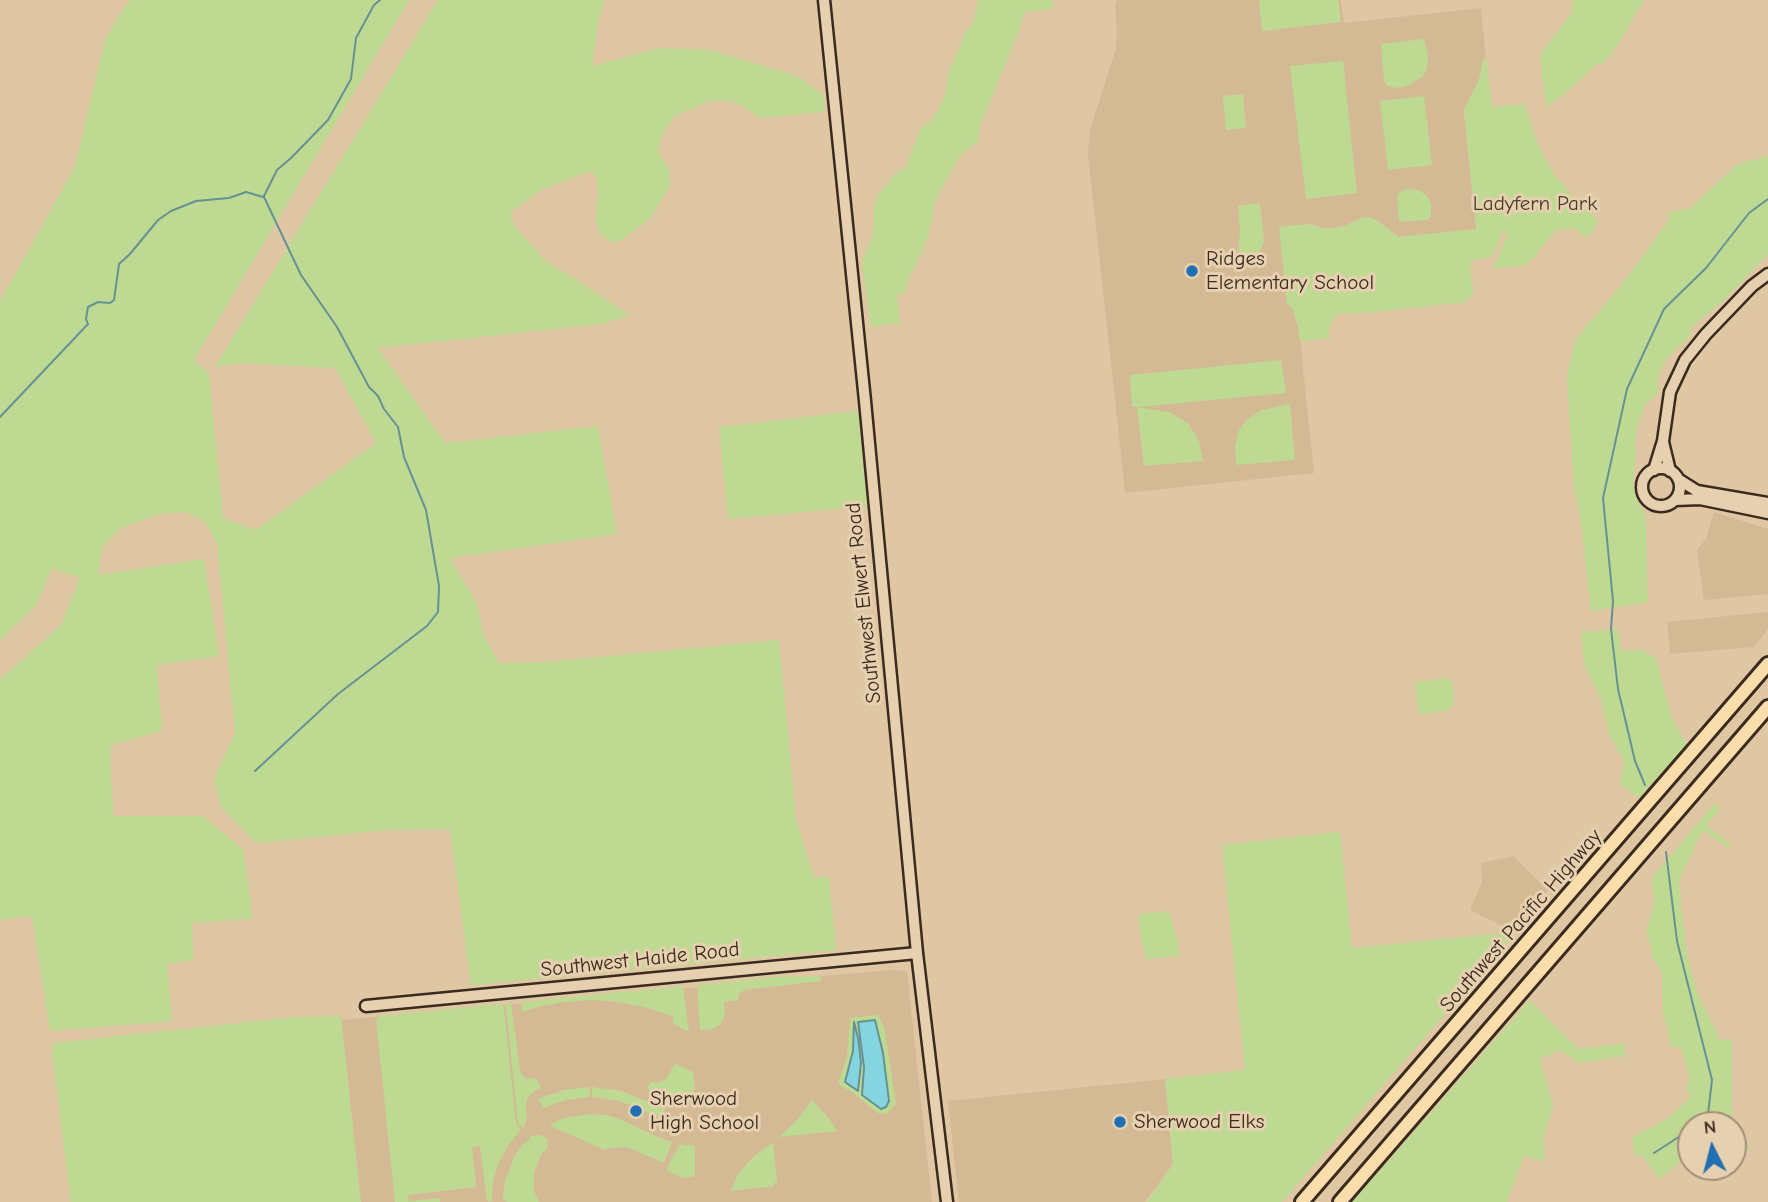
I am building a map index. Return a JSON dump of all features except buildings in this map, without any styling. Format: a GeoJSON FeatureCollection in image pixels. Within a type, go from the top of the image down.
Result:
{"type":"FeatureCollection","features":[{"type":"Feature","properties":{"kind":"highway","name":"Southwest Pacific Highway"},"geometry":{"type":"LineString","coordinates":[[1302,1202],[1768,664]]}},
{"type":"Feature","properties":{"kind":"highway"},"geometry":{"type":"LineString","coordinates":[[1340,1202],[1768,707]]}},
{"type":"Feature","properties":{"kind":"main road","name":"Southwest Elwert Road"},"geometry":{"type":"LineString","coordinates":[[824,0],[917,953],[947,1202]]}},
{"type":"Feature","properties":{"kind":"main road"},"geometry":{"type":"LineString","coordinates":[[1654,470],[1663,441],[1670,391],[1685,360],[1752,286],[1768,274]]}},
{"type":"Feature","properties":{"kind":"main road"},"geometry":{"type":"LineString","coordinates":[[1663,441],[1671,471],[1678,480],[1697,491],[1768,503]]}},
{"type":"Feature","properties":{"kind":"main road"},"geometry":{"type":"LineString","coordinates":[[1671,471],[1654,470],[1645,477],[1643,493],[1657,506],[1683,498],[1700,499],[1768,513]]}},
{"type":"Feature","properties":{"kind":"main road"},"geometry":{"type":"LineString","coordinates":[[1675,500],[1680,490],[1678,480]]}},
{"type":"Feature","properties":{"kind":"main road","name":"Southwest Haide Road"},"geometry":{"type":"LineString","coordinates":[[366,1006],[917,953]]}},
{"type":"Feature","properties":{"kind":"shaded area","name":"Ridges Elementary School"},"geometry":{"type":"Polygon","coordinates":[[[1117,0],[1341,0],[1344,23],[1481,8],[1486,58],[1483,59],[1479,80],[1464,113],[1476,229],[1399,237],[1370,217],[1336,228],[1310,224],[1291,305],[1299,329],[1314,473],[1125,493],[1088,154],[1090,130],[1116,48],[1117,0]]]}},
{"type":"Feature","properties":{"kind":"shaded area"},"geometry":{"type":"Polygon","coordinates":[[[1714,512],[1768,529],[1768,594],[1704,600],[1697,550],[1706,539],[1714,512]]]}},
{"type":"Feature","properties":{"kind":"shaded area"},"geometry":{"type":"Polygon","coordinates":[[[1768,612],[1768,629],[1754,647],[1670,654],[1667,622],[1768,612]]]}},
{"type":"Feature","properties":{"kind":"shaded area"},"geometry":{"type":"Polygon","coordinates":[[[1514,856],[1548,891],[1509,929],[1470,910],[1482,882],[1481,863],[1514,856]]]}},
{"type":"Feature","properties":{"kind":"shaded area","name":"Sherwood High School"},"geometry":{"type":"Polygon","coordinates":[[[890,970],[907,971],[932,1202],[360,1202],[341,1020],[890,970]]]}},
{"type":"Feature","properties":{"kind":"shaded area"},"geometry":{"type":"Polygon","coordinates":[[[1165,1079],[1173,1164],[1145,1202],[959,1202],[948,1101],[1165,1079]]]}},
{"type":"Feature","properties":{"kind":"green space"},"geometry":{"type":"Polygon","coordinates":[[[131,0],[409,0],[194,360],[209,373],[223,518],[256,530],[376,443],[335,368],[240,363],[215,367],[438,0],[604,0],[592,66],[659,48],[710,50],[797,76],[823,95],[824,112],[761,118],[729,101],[710,101],[675,116],[663,133],[658,152],[669,170],[670,186],[650,218],[622,240],[612,243],[600,234],[596,220],[596,175],[587,172],[543,189],[510,212],[515,227],[547,262],[629,315],[601,324],[378,348],[446,443],[598,426],[617,534],[450,558],[477,604],[483,634],[499,663],[545,662],[779,640],[796,820],[814,878],[829,877],[836,950],[471,985],[450,829],[387,830],[256,843],[221,807],[214,778],[235,733],[217,543],[204,521],[185,512],[159,514],[121,528],[102,548],[98,575],[204,559],[219,656],[157,665],[162,731],[110,745],[113,816],[203,816],[243,849],[253,919],[192,923],[193,960],[167,964],[172,1021],[50,1031],[32,916],[0,920],[0,680],[61,625],[80,578],[52,568],[36,606],[0,640],[0,301],[75,167],[105,40],[131,0]]]}},
{"type":"Feature","properties":{"kind":"green space"},"geometry":{"type":"Polygon","coordinates":[[[979,0],[1052,0],[1053,9],[1024,12],[981,123],[978,141],[959,157],[935,201],[929,234],[908,279],[905,293],[897,294],[900,323],[871,327],[862,263],[873,235],[877,196],[897,172],[905,168],[921,128],[933,118],[944,99],[949,71],[966,32],[972,25],[979,0]]]}},
{"type":"Feature","properties":{"kind":"green space"},"geometry":{"type":"Polygon","coordinates":[[[1259,0],[1338,0],[1341,22],[1262,31],[1259,0]]]}},
{"type":"Feature","properties":{"kind":"green space"},"geometry":{"type":"Polygon","coordinates":[[[1574,0],[1644,0],[1613,52],[1602,64],[1598,63],[1566,93],[1546,107],[1540,55],[1571,14],[1574,0]]]}},
{"type":"Feature","properties":{"kind":"green space"},"geometry":{"type":"Polygon","coordinates":[[[1424,39],[1428,56],[1427,69],[1423,76],[1402,87],[1386,85],[1381,44],[1424,39]]]}},
{"type":"Feature","properties":{"kind":"green space","name":"Ladyfern Park"},"geometry":{"type":"Polygon","coordinates":[[[1486,58],[1492,107],[1525,104],[1536,140],[1553,173],[1598,223],[1587,238],[1573,228],[1556,230],[1527,265],[1493,269],[1508,233],[1502,231],[1492,255],[1470,263],[1473,293],[1466,302],[1357,314],[1343,313],[1337,315],[1331,323],[1330,338],[1300,341],[1291,306],[1287,305],[1279,227],[1308,224],[1336,228],[1367,217],[1375,219],[1399,237],[1476,229],[1464,109],[1479,80],[1483,59],[1486,58]]]}},
{"type":"Feature","properties":{"kind":"green space"},"geometry":{"type":"Polygon","coordinates":[[[1343,61],[1357,193],[1306,199],[1290,66],[1343,61]]]}},
{"type":"Feature","properties":{"kind":"green space"},"geometry":{"type":"Polygon","coordinates":[[[1243,94],[1246,128],[1226,130],[1223,96],[1243,94]]]}},
{"type":"Feature","properties":{"kind":"green space"},"geometry":{"type":"Polygon","coordinates":[[[1424,96],[1432,165],[1388,170],[1380,101],[1424,96]]]}},
{"type":"Feature","properties":{"kind":"green space"},"geometry":{"type":"Polygon","coordinates":[[[1768,156],[1768,254],[1724,300],[1691,328],[1690,336],[1666,359],[1658,376],[1658,393],[1645,405],[1638,424],[1633,486],[1646,521],[1648,602],[1591,611],[1574,486],[1568,397],[1567,376],[1575,342],[1630,274],[1669,220],[1668,216],[1672,211],[1689,209],[1738,164],[1768,156]]]}},
{"type":"Feature","properties":{"kind":"green space"},"geometry":{"type":"Polygon","coordinates":[[[1407,189],[1419,190],[1428,197],[1431,216],[1428,220],[1399,222],[1397,197],[1407,189]]]}},
{"type":"Feature","properties":{"kind":"green space"},"geometry":{"type":"Polygon","coordinates":[[[1260,203],[1264,240],[1262,248],[1254,257],[1245,259],[1238,249],[1238,206],[1260,203]]]}},
{"type":"Feature","properties":{"kind":"green space"},"geometry":{"type":"Polygon","coordinates":[[[1281,360],[1286,393],[1138,407],[1169,412],[1188,423],[1199,441],[1203,461],[1144,466],[1137,407],[1132,407],[1130,375],[1281,360]]]}},
{"type":"Feature","properties":{"kind":"green space"},"geometry":{"type":"Polygon","coordinates":[[[1290,404],[1295,460],[1236,465],[1235,446],[1239,430],[1247,420],[1261,410],[1290,404]]]}},
{"type":"Feature","properties":{"kind":"green space"},"geometry":{"type":"Polygon","coordinates":[[[858,411],[867,506],[728,519],[719,427],[858,411]]]}},
{"type":"Feature","properties":{"kind":"green space"},"geometry":{"type":"Polygon","coordinates":[[[1618,629],[1621,651],[1641,650],[1656,658],[1671,716],[1687,745],[1638,798],[1620,784],[1624,761],[1609,734],[1601,699],[1584,664],[1581,632],[1618,629]]]}},
{"type":"Feature","properties":{"kind":"green space"},"geometry":{"type":"Polygon","coordinates":[[[1448,678],[1449,682],[1452,681],[1454,700],[1450,710],[1419,714],[1415,682],[1448,678]]]}},
{"type":"Feature","properties":{"kind":"green space"},"geometry":{"type":"Polygon","coordinates":[[[1715,803],[1721,809],[1706,826],[1731,844],[1728,848],[1703,830],[1679,880],[1688,959],[1697,992],[1720,1040],[1732,1039],[1732,1111],[1677,1111],[1677,1164],[1660,1179],[1642,1156],[1638,1154],[1634,1157],[1632,1137],[1665,1120],[1683,1105],[1690,1097],[1686,1088],[1690,1078],[1681,1047],[1671,1048],[1663,1017],[1662,973],[1651,954],[1646,931],[1655,902],[1651,879],[1715,803]]]}},
{"type":"Feature","properties":{"kind":"green space"},"geometry":{"type":"Polygon","coordinates":[[[1340,832],[1352,948],[1516,932],[1282,1202],[1147,1202],[1173,1164],[1165,1079],[1245,1070],[1222,845],[1340,832]]]}},
{"type":"Feature","properties":{"kind":"green space"},"geometry":{"type":"Polygon","coordinates":[[[1169,911],[1180,956],[1146,959],[1138,915],[1169,911]]]}},
{"type":"Feature","properties":{"kind":"green space"},"geometry":{"type":"Polygon","coordinates":[[[820,976],[821,981],[744,990],[739,994],[738,1000],[724,1002],[725,1015],[720,1025],[713,1029],[700,1030],[697,985],[775,977],[820,976]]]}},
{"type":"Feature","properties":{"kind":"green space"},"geometry":{"type":"Polygon","coordinates":[[[683,986],[689,1032],[672,1023],[674,1017],[648,1008],[616,1002],[564,1002],[522,1012],[521,1002],[683,986]]]}},
{"type":"Feature","properties":{"kind":"green space"},"geometry":{"type":"Polygon","coordinates":[[[1530,1000],[1578,1049],[1624,1043],[1625,1056],[1579,1063],[1560,1050],[1540,1059],[1553,1106],[1543,1138],[1545,1162],[1524,1156],[1507,1202],[1352,1202],[1530,1000]]]}},
{"type":"Feature","properties":{"kind":"green space"},"geometry":{"type":"Polygon","coordinates":[[[511,1003],[520,1071],[527,1079],[536,1078],[541,1088],[527,1099],[527,1119],[523,1128],[518,1123],[504,1004],[511,1003]]]}},
{"type":"Feature","properties":{"kind":"green space"},"geometry":{"type":"Polygon","coordinates":[[[502,1004],[516,1123],[521,1130],[499,1162],[493,1181],[492,1201],[487,1201],[480,1146],[472,1147],[476,1187],[408,1195],[409,1201],[440,1198],[440,1202],[395,1202],[376,1020],[379,1016],[502,1004]]]}},
{"type":"Feature","properties":{"kind":"green space"},"geometry":{"type":"Polygon","coordinates":[[[879,1015],[885,1031],[896,1104],[886,1114],[878,1113],[838,1084],[847,1057],[850,1018],[879,1015]]]}},
{"type":"Feature","properties":{"kind":"green space"},"geometry":{"type":"Polygon","coordinates":[[[341,1016],[361,1202],[71,1202],[52,1052],[54,1043],[295,1017],[341,1016]]]}},
{"type":"Feature","properties":{"kind":"green space"},"geometry":{"type":"Polygon","coordinates":[[[675,1064],[693,1072],[695,1088],[687,1107],[647,1089],[650,1082],[657,1083],[666,1079],[675,1064]]]}},
{"type":"Feature","properties":{"kind":"green space"},"geometry":{"type":"Polygon","coordinates":[[[590,1087],[590,1097],[566,1100],[543,1108],[538,1099],[563,1090],[590,1087]]]}},
{"type":"Feature","properties":{"kind":"green space"},"geometry":{"type":"Polygon","coordinates":[[[592,1087],[621,1091],[665,1109],[661,1118],[620,1101],[592,1097],[592,1087]]]}},
{"type":"Feature","properties":{"kind":"green space"},"geometry":{"type":"Polygon","coordinates":[[[812,1100],[838,1131],[779,1137],[797,1120],[812,1100]]]}},
{"type":"Feature","properties":{"kind":"green space"},"geometry":{"type":"Polygon","coordinates":[[[589,1114],[617,1118],[672,1142],[664,1163],[627,1147],[605,1150],[550,1126],[564,1118],[589,1114]]]}},
{"type":"Feature","properties":{"kind":"green space"},"geometry":{"type":"Polygon","coordinates":[[[530,1136],[547,1138],[548,1147],[541,1155],[534,1173],[534,1191],[539,1202],[503,1200],[505,1181],[514,1157],[530,1136]]]}},
{"type":"Feature","properties":{"kind":"green space"},"geometry":{"type":"Polygon","coordinates":[[[773,1143],[777,1182],[774,1186],[730,1191],[747,1163],[773,1143]]]}},
{"type":"Feature","properties":{"kind":"green space"},"geometry":{"type":"Polygon","coordinates":[[[680,1144],[695,1146],[695,1176],[683,1178],[666,1170],[680,1144]]]}},
{"type":"Feature","properties":{"kind":"water"},"geometry":{"type":"Polygon","coordinates":[[[875,1020],[883,1053],[889,1101],[886,1107],[881,1109],[862,1095],[864,1067],[858,1022],[875,1020]]]}},
{"type":"Feature","properties":{"kind":"water"},"geometry":{"type":"Polygon","coordinates":[[[854,1022],[861,1063],[858,1091],[845,1082],[853,1051],[854,1022]]]}},
{"type":"Feature","properties":{"kind":"waterway"},"geometry":{"type":"LineString","coordinates":[[264,196],[277,170],[328,120],[351,79],[356,38],[374,5],[380,0]]}},
{"type":"Feature","properties":{"kind":"waterway"},"geometry":{"type":"LineString","coordinates":[[0,417],[88,324],[88,307],[98,302],[110,303],[114,300],[119,264],[158,220],[171,211],[196,201],[229,198],[246,192],[263,197]]}},
{"type":"Feature","properties":{"kind":"waterway"},"geometry":{"type":"LineString","coordinates":[[255,771],[338,694],[427,626],[438,612],[439,586],[426,510],[404,457],[398,427],[369,387],[337,327],[301,275],[264,197]]}},
{"type":"Feature","properties":{"kind":"waterway"},"geometry":{"type":"LineString","coordinates":[[1645,785],[1635,761],[1618,689],[1611,629],[1613,601],[1603,498],[1627,389],[1664,309],[1706,268],[1749,213],[1768,199]]}},
{"type":"Feature","properties":{"kind":"waterway"},"geometry":{"type":"LineString","coordinates":[[1666,852],[1677,941],[1712,1080],[1708,1111]]}},
{"type":"Feature","properties":{"kind":"waterway"},"geometry":{"type":"LineString","coordinates":[[1654,1153],[1677,1138]]}},
{"type":"Feature","properties":{"kind":"place","name":"Ridges Elementary School"},"geometry":{"type":"Point","coordinates":[1192,271]}},
{"type":"Feature","properties":{"kind":"place","name":"Sherwood High School"},"geometry":{"type":"Point","coordinates":[636,1111]}},
{"type":"Feature","properties":{"kind":"place","name":"Sherwood Elks"},"geometry":{"type":"Point","coordinates":[1120,1122]}}]}
